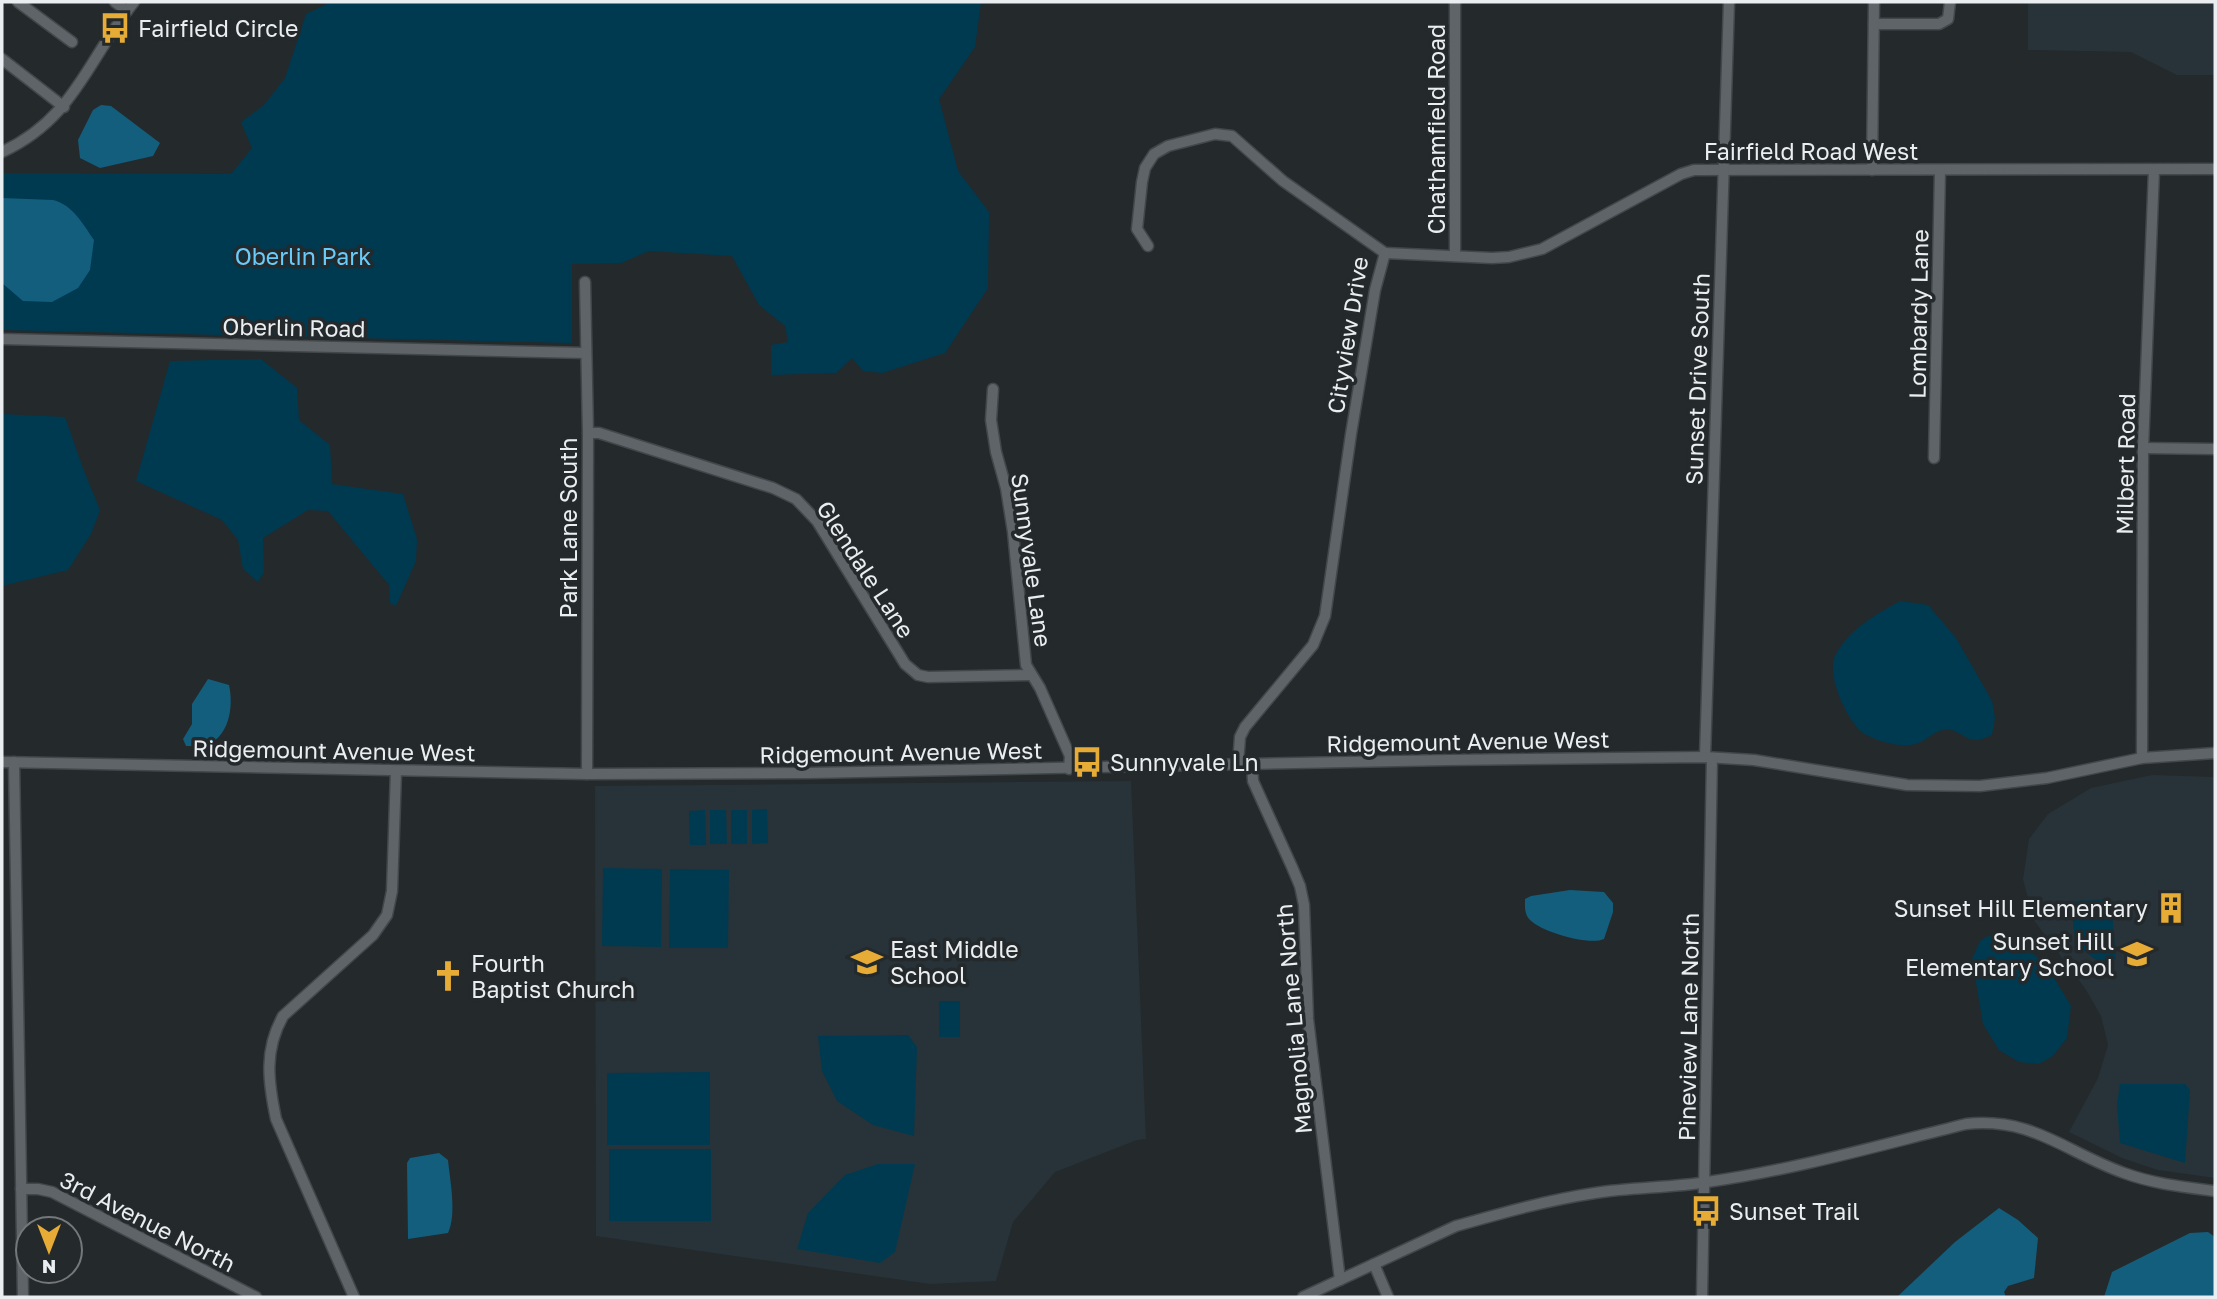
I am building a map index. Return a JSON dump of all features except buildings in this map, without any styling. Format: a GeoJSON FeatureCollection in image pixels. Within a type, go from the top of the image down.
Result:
{"type":"FeatureCollection","features":[{"type":"Feature","properties":{"kind":"street"},"geometry":{"type":"LineString","coordinates":[[18,2],[72,42]]}},
{"type":"Feature","properties":{"kind":"street"},"geometry":{"type":"LineString","coordinates":[[115,2],[127,11]]}},
{"type":"Feature","properties":{"kind":"street"},"geometry":{"type":"LineString","coordinates":[[2,152],[32,137],[64,107],[134,2]]}},
{"type":"Feature","properties":{"kind":"street","name":"Chathamfield Road"},"geometry":{"type":"LineString","coordinates":[[1455,2],[1455,256]]}},
{"type":"Feature","properties":{"kind":"street","name":"Sunset Drive South"},"geometry":{"type":"LineString","coordinates":[[1708,758],[1729,2]]}},
{"type":"Feature","properties":{"kind":"street"},"geometry":{"type":"LineString","coordinates":[[1871,170],[1874,2]]}},
{"type":"Feature","properties":{"kind":"street"},"geometry":{"type":"LineString","coordinates":[[1874,24],[1939,24],[1948,19],[1950,2]]}},
{"type":"Feature","properties":{"kind":"street"},"geometry":{"type":"LineString","coordinates":[[2,59],[64,107]]}},
{"type":"Feature","properties":{"kind":"street","name":"Cityview Drive"},"geometry":{"type":"LineString","coordinates":[[1148,246],[1137,229],[1145,168],[1154,154],[1168,146],[1215,134],[1231,136],[1283,181],[1385,253],[1375,290],[1353,423],[1325,616],[1313,645],[1245,727],[1240,737],[1238,764]]}},
{"type":"Feature","properties":{"kind":"street","name":"Fairfield Road West"},"geometry":{"type":"LineString","coordinates":[[1385,253],[1509,257],[1542,249],[1681,174],[1695,170],[2215,170]]}},
{"type":"Feature","properties":{"kind":"street","name":"Lombardy Lane"},"geometry":{"type":"LineString","coordinates":[[1934,458],[1940,170]]}},
{"type":"Feature","properties":{"kind":"street","name":"Milbert Road"},"geometry":{"type":"LineString","coordinates":[[2142,758],[2143,448],[2154,170]]}},
{"type":"Feature","properties":{"kind":"street","name":"Park Lane South"},"geometry":{"type":"LineString","coordinates":[[586,282],[587,774]]}},
{"type":"Feature","properties":{"kind":"street","name":"Oberlin Road"},"geometry":{"type":"LineString","coordinates":[[2,339],[586,353]]}},
{"type":"Feature","properties":{"kind":"street","name":"Sunnyvale Lane"},"geometry":{"type":"LineString","coordinates":[[993,389],[991,420],[1013,532],[1026,665],[1040,688],[1070,756],[1069,769]]}},
{"type":"Feature","properties":{"kind":"street","name":"Glendale Lane"},"geometry":{"type":"LineString","coordinates":[[588,433],[599,433],[720,470],[796,499],[817,521],[905,664],[918,675],[1031,675]]}},
{"type":"Feature","properties":{"kind":"street"},"geometry":{"type":"LineString","coordinates":[[2143,448],[2215,449]]}},
{"type":"Feature","properties":{"kind":"street","name":"Ridgemount Avenue West"},"geometry":{"type":"LineString","coordinates":[[2,762],[587,774],[1708,758],[1754,760],[1907,785],[1951,786],[2015,783],[2142,758],[2215,753]]}},
{"type":"Feature","properties":{"kind":"street","name":"Pineview Lane North"},"geometry":{"type":"LineString","coordinates":[[1702,1297],[1708,758]]}},
{"type":"Feature","properties":{"kind":"street"},"geometry":{"type":"LineString","coordinates":[[14,762],[23,1297]]}},
{"type":"Feature","properties":{"kind":"street","name":"Magnolia Lane North"},"geometry":{"type":"LineString","coordinates":[[1252,764],[1253,780],[1300,886],[1304,905],[1307,1019],[1340,1280]]}},
{"type":"Feature","properties":{"kind":"street"},"geometry":{"type":"LineString","coordinates":[[354,1297],[276,1119],[271,1094],[269,1049],[275,1029],[283,1016],[373,935],[387,915],[392,891],[396,771]]}},
{"type":"Feature","properties":{"kind":"street"},"geometry":{"type":"LineString","coordinates":[[1303,1297],[1456,1226],[1548,1201],[1628,1189],[1705,1183],[1770,1171],[1966,1124],[1984,1122],[2023,1128],[2115,1170],[2180,1188],[2215,1191]]}},
{"type":"Feature","properties":{"kind":"street","name":"3rd Avenue North"},"geometry":{"type":"LineString","coordinates":[[21,1189],[52,1192],[256,1297]]}},
{"type":"Feature","properties":{"kind":"street"},"geometry":{"type":"LineString","coordinates":[[1374,1264],[1388,1297]]}},
{"type":"Feature","properties":{"kind":"shaded area"},"geometry":{"type":"Polygon","coordinates":[[[2028,2],[2215,2],[2215,75],[2177,75],[2131,52],[2028,50],[2028,2]]]}},
{"type":"Feature","properties":{"kind":"shaded area"},"geometry":{"type":"Polygon","coordinates":[[[101,105],[111,106],[160,143],[153,156],[100,168],[80,158],[78,140],[93,110],[101,105]]]}},
{"type":"Feature","properties":{"kind":"shaded area"},"geometry":{"type":"Polygon","coordinates":[[[2,198],[53,200],[66,206],[77,216],[94,240],[90,270],[78,288],[52,302],[23,301],[2,283],[2,198]]]}},
{"type":"Feature","properties":{"kind":"shaded area"},"geometry":{"type":"Polygon","coordinates":[[[208,679],[229,685],[231,703],[228,722],[212,743],[186,746],[183,739],[192,724],[192,704],[208,679]]]}},
{"type":"Feature","properties":{"kind":"shaded area","name":"Sunset Hill Elementary School"},"geometry":{"type":"Polygon","coordinates":[[[2152,775],[2215,777],[2215,1178],[2158,1170],[2122,1158],[2069,1132],[2098,1078],[2108,1045],[2101,1016],[2086,990],[2033,919],[2023,879],[2029,839],[2048,814],[2091,788],[2152,775]]]}},
{"type":"Feature","properties":{"kind":"shaded area","name":"East Middle School"},"geometry":{"type":"Polygon","coordinates":[[[1131,781],[1146,1139],[1137,1140],[1055,1172],[1013,1222],[996,1281],[930,1284],[596,1236],[595,786],[1131,781]]]}},
{"type":"Feature","properties":{"kind":"shaded area"},"geometry":{"type":"Polygon","coordinates":[[[1570,890],[1604,892],[1613,903],[1613,912],[1604,939],[1588,941],[1566,937],[1536,925],[1528,918],[1525,899],[1570,890]]]}},
{"type":"Feature","properties":{"kind":"shaded area"},"geometry":{"type":"Polygon","coordinates":[[[439,1153],[448,1160],[451,1226],[448,1233],[408,1239],[407,1163],[410,1158],[439,1153]]]}},
{"type":"Feature","properties":{"kind":"shaded area"},"geometry":{"type":"Polygon","coordinates":[[[1999,1208],[2038,1238],[2034,1278],[2008,1286],[2004,1292],[2006,1297],[1897,1297],[1955,1242],[1999,1208]]]}},
{"type":"Feature","properties":{"kind":"shaded area"},"geometry":{"type":"Polygon","coordinates":[[[2208,1232],[2215,1237],[2215,1297],[2104,1297],[2112,1272],[2190,1233],[2208,1232]]]}},
{"type":"Feature","properties":{"kind":"green space","name":"Oberlin Park"},"geometry":{"type":"Polygon","coordinates":[[[331,2],[981,2],[975,47],[939,99],[958,171],[989,212],[988,288],[945,353],[882,373],[863,371],[852,358],[836,373],[771,375],[771,345],[788,342],[785,326],[759,305],[732,256],[649,251],[621,263],[572,264],[572,343],[2,330],[2,173],[231,174],[252,148],[241,122],[264,105],[285,78],[306,14],[331,2]]]}},
{"type":"Feature","properties":{"kind":"green space"},"geometry":{"type":"Polygon","coordinates":[[[261,359],[297,388],[299,420],[330,445],[332,484],[403,494],[417,539],[416,561],[396,606],[390,603],[389,585],[328,511],[308,510],[263,538],[264,572],[258,582],[243,569],[238,540],[222,520],[136,481],[170,361],[261,359]]]}},
{"type":"Feature","properties":{"kind":"green space"},"geometry":{"type":"Polygon","coordinates":[[[2,414],[65,417],[100,510],[91,534],[68,570],[2,586],[2,414]]]}},
{"type":"Feature","properties":{"kind":"green space"},"geometry":{"type":"Polygon","coordinates":[[[1900,601],[1928,605],[1956,638],[1992,701],[1995,718],[1992,735],[1972,740],[1948,729],[1915,744],[1896,744],[1868,736],[1851,719],[1836,686],[1833,674],[1835,656],[1855,630],[1900,601]]]}},
{"type":"Feature","properties":{"kind":"green space"},"geometry":{"type":"Polygon","coordinates":[[[767,809],[768,843],[752,844],[752,810],[767,809]]]}},
{"type":"Feature","properties":{"kind":"green space"},"geometry":{"type":"Polygon","coordinates":[[[705,810],[706,845],[690,845],[689,811],[705,810]]]}},
{"type":"Feature","properties":{"kind":"green space"},"geometry":{"type":"Polygon","coordinates":[[[710,810],[726,810],[727,844],[710,844],[710,810]]]}},
{"type":"Feature","properties":{"kind":"green space"},"geometry":{"type":"Polygon","coordinates":[[[731,810],[747,810],[747,844],[731,844],[731,810]]]}},
{"type":"Feature","properties":{"kind":"green space"},"geometry":{"type":"Polygon","coordinates":[[[603,868],[662,869],[661,947],[602,946],[603,868]]]}},
{"type":"Feature","properties":{"kind":"green space"},"geometry":{"type":"Polygon","coordinates":[[[670,869],[729,870],[728,948],[669,948],[670,869]]]}},
{"type":"Feature","properties":{"kind":"green space"},"geometry":{"type":"Polygon","coordinates":[[[2111,899],[2116,959],[2102,963],[2084,950],[2076,938],[2072,901],[2111,899]]]}},
{"type":"Feature","properties":{"kind":"green space"},"geometry":{"type":"Polygon","coordinates":[[[1988,936],[2014,939],[2045,963],[2071,1006],[2067,1038],[2053,1056],[2039,1064],[2019,1062],[1999,1050],[1983,1024],[1972,959],[1980,941],[1988,936]]]}},
{"type":"Feature","properties":{"kind":"green space"},"geometry":{"type":"Polygon","coordinates":[[[939,1001],[960,1001],[960,1037],[939,1037],[939,1001]]]}},
{"type":"Feature","properties":{"kind":"green space"},"geometry":{"type":"Polygon","coordinates":[[[908,1035],[917,1047],[914,1136],[873,1125],[837,1101],[822,1071],[818,1036],[908,1035]]]}},
{"type":"Feature","properties":{"kind":"green space"},"geometry":{"type":"Polygon","coordinates":[[[710,1072],[710,1145],[607,1145],[607,1073],[710,1072]]]}},
{"type":"Feature","properties":{"kind":"green space"},"geometry":{"type":"Polygon","coordinates":[[[2120,1084],[2185,1084],[2190,1090],[2185,1163],[2120,1143],[2117,1104],[2120,1084]]]}},
{"type":"Feature","properties":{"kind":"green space"},"geometry":{"type":"Polygon","coordinates":[[[609,1149],[711,1149],[711,1221],[609,1221],[609,1149]]]}},
{"type":"Feature","properties":{"kind":"green space"},"geometry":{"type":"Polygon","coordinates":[[[878,1164],[915,1164],[895,1252],[880,1263],[797,1249],[808,1213],[845,1175],[878,1164]]]}},
{"type":"Feature","properties":{"kind":"place","name":"Fairfield Circle"},"geometry":{"type":"Point","coordinates":[115,28]}},
{"type":"Feature","properties":{"kind":"place","name":"Sunnyvale Ln"},"geometry":{"type":"Point","coordinates":[1087,762]}},
{"type":"Feature","properties":{"kind":"place","name":"Sunset Hill Elementary"},"geometry":{"type":"Point","coordinates":[2171,908]}},
{"type":"Feature","properties":{"kind":"place","name":"Sunset Hill Elementary School"},"geometry":{"type":"Point","coordinates":[2137,954]}},
{"type":"Feature","properties":{"kind":"place","name":"East Middle School"},"geometry":{"type":"Point","coordinates":[867,962]}},
{"type":"Feature","properties":{"kind":"place","name":"Fourth Baptist Church"},"geometry":{"type":"Point","coordinates":[448,976]}},
{"type":"Feature","properties":{"kind":"place","name":"Sunset Trail"},"geometry":{"type":"Point","coordinates":[1706,1211]}}]}
